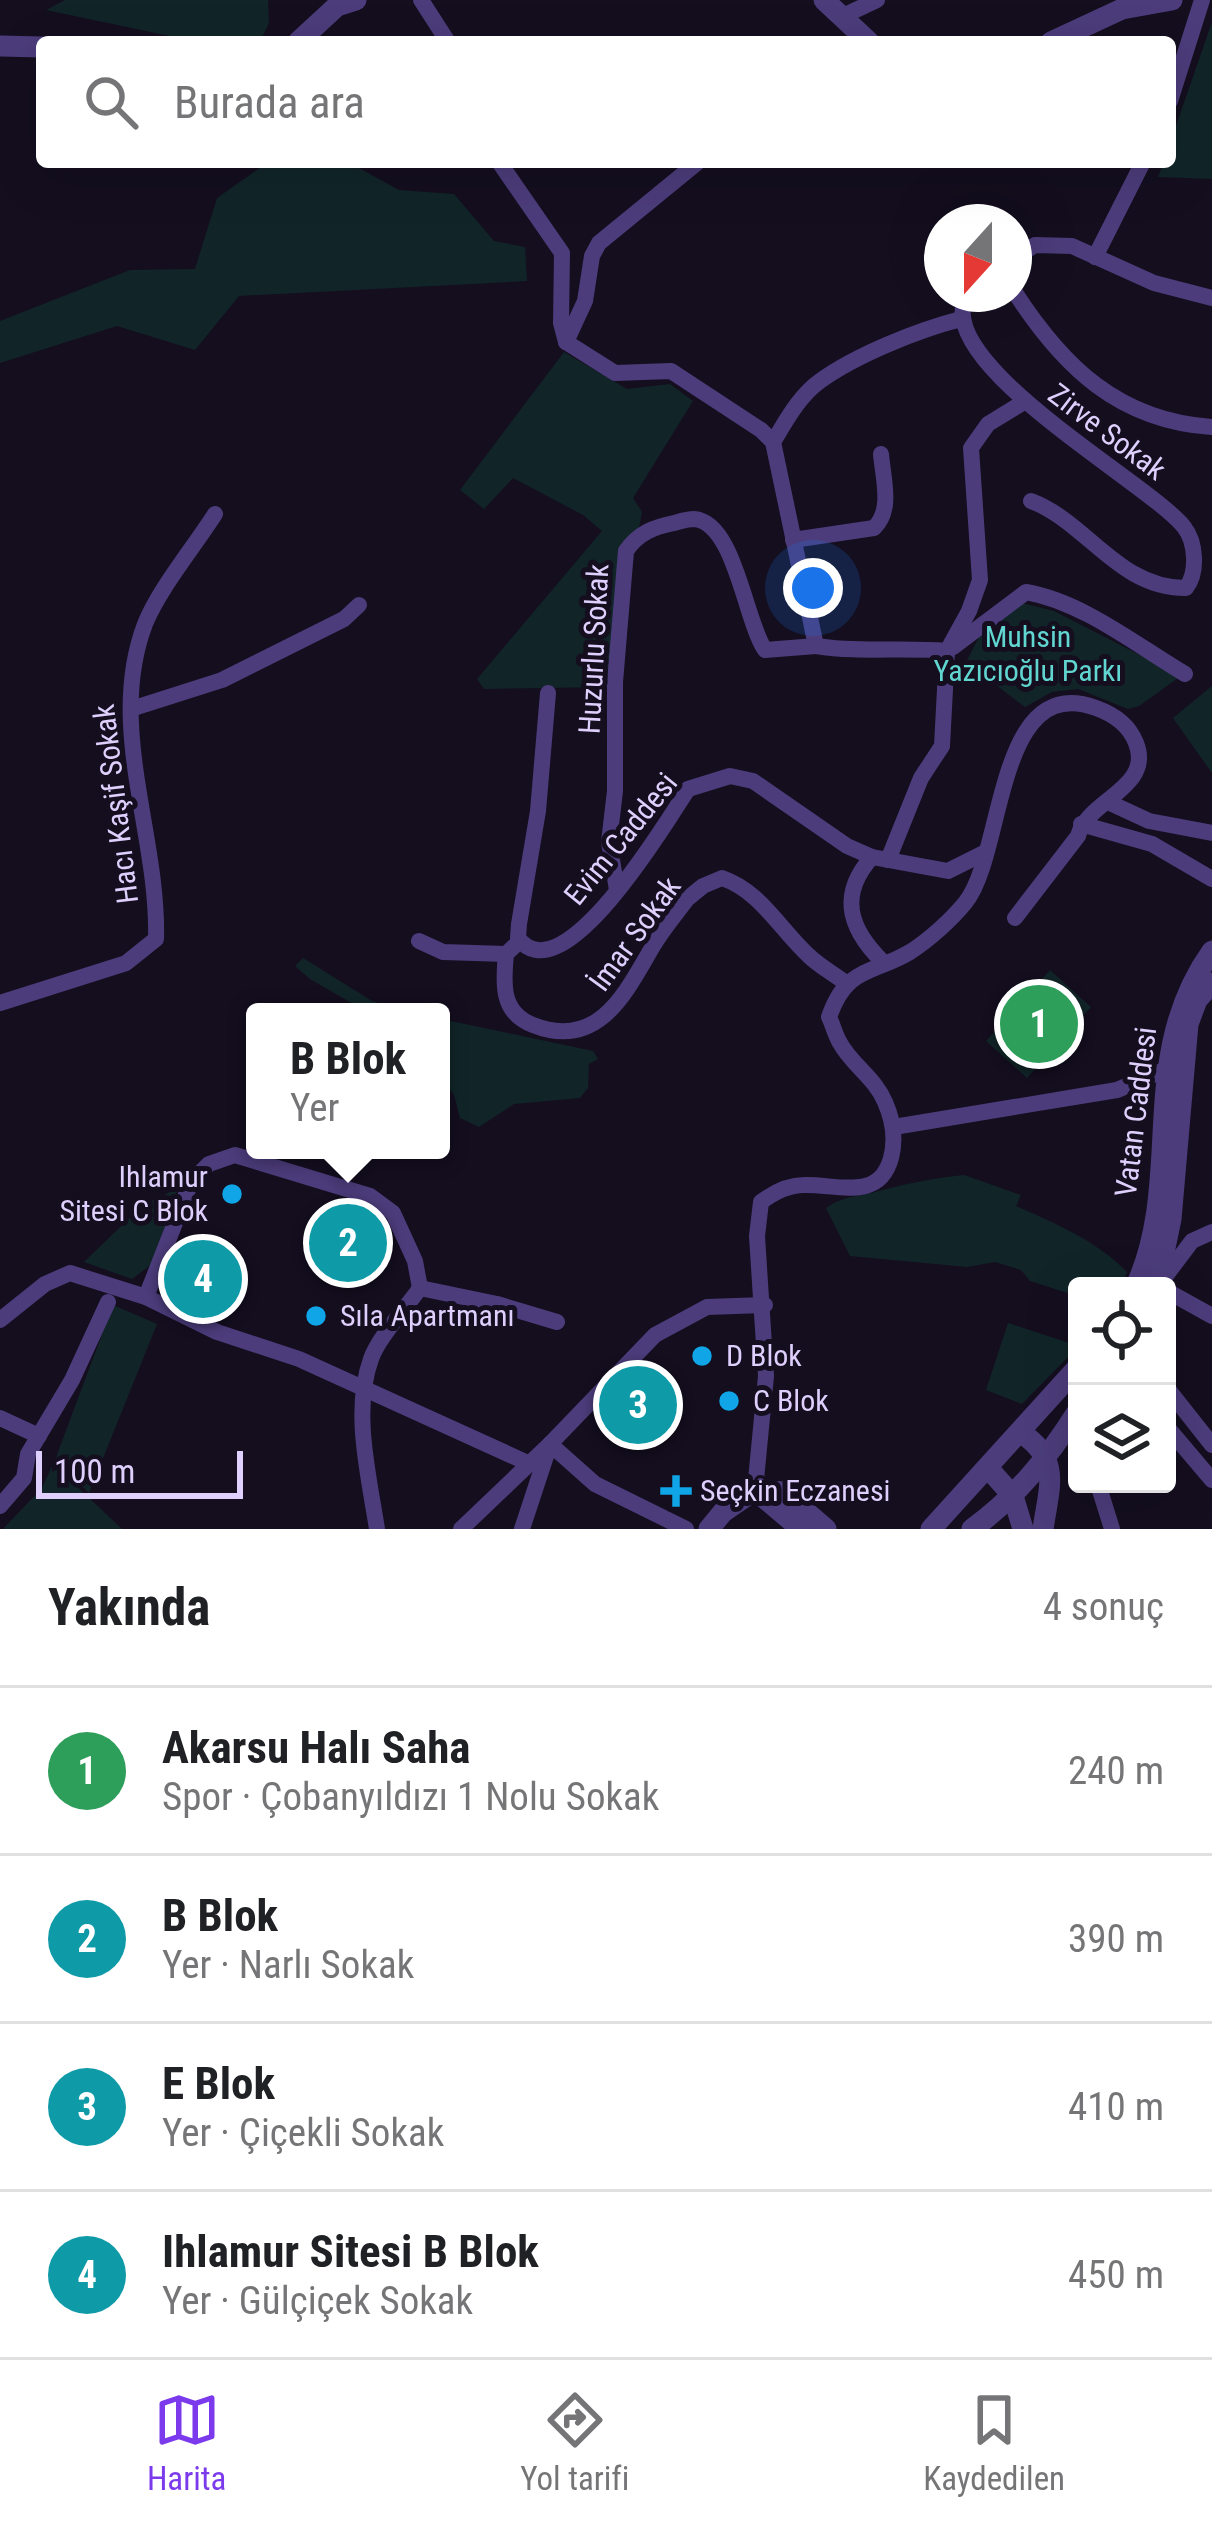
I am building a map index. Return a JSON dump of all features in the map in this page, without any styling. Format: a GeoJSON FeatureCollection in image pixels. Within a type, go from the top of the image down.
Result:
{"type":"FeatureCollection","features":[{"type":"Feature","properties":{"kind":"street"},"geometry":{"type":"LineString","coordinates":[[304,36],[337,6],[356,0]]}},
{"type":"Feature","properties":{"kind":"street"},"geometry":{"type":"LineString","coordinates":[[422,0],[444,36]]}},
{"type":"Feature","properties":{"kind":"street"},"geometry":{"type":"LineString","coordinates":[[824,0],[863,36]]}},
{"type":"Feature","properties":{"kind":"street"},"geometry":{"type":"LineString","coordinates":[[843,16],[877,0]]}},
{"type":"Feature","properties":{"kind":"street"},"geometry":{"type":"LineString","coordinates":[[1064,36],[1123,9],[1172,0]]}},
{"type":"Feature","properties":{"kind":"street"},"geometry":{"type":"LineString","coordinates":[[1176,82],[1202,0]]}},
{"type":"Feature","properties":{"kind":"street"},"geometry":{"type":"LineString","coordinates":[[0,46],[36,47]]}},
{"type":"Feature","properties":{"kind":"street"},"geometry":{"type":"LineString","coordinates":[[504,168],[562,253],[561,323],[566,342],[615,373],[671,371],[773,442],[816,646],[853,652],[899,647],[947,651],[1026,592],[1045,595],[1095,620],[1185,674]]}},
{"type":"Feature","properties":{"kind":"street"},"geometry":{"type":"LineString","coordinates":[[566,342],[585,301],[592,256],[599,243],[691,168]]}},
{"type":"Feature","properties":{"kind":"street"},"geometry":{"type":"LineString","coordinates":[[1095,257],[1140,168]]}},
{"type":"Feature","properties":{"kind":"street"},"geometry":{"type":"LineString","coordinates":[[1032,247],[1055,243],[1181,293],[1212,298]]}},
{"type":"Feature","properties":{"kind":"street"},"geometry":{"type":"LineString","coordinates":[[961,312],[961,319],[1024,402]]}},
{"type":"Feature","properties":{"kind":"street"},"geometry":{"type":"LineString","coordinates":[[1031,312],[1080,373],[1110,398],[1176,425],[1212,427]]}},
{"type":"Feature","properties":{"kind":"street"},"geometry":{"type":"LineString","coordinates":[[773,442],[796,404],[819,381],[919,330],[961,319]]}},
{"type":"Feature","properties":{"kind":"street","name":"Zirve Sokak"},"geometry":{"type":"LineString","coordinates":[[947,651],[980,580],[971,448],[988,424],[1024,402],[1186,528],[1192,547]]}},
{"type":"Feature","properties":{"kind":"street"},"geometry":{"type":"LineString","coordinates":[[793,540],[874,528],[881,522],[886,511],[881,454]]}},
{"type":"Feature","properties":{"kind":"street"},"geometry":{"type":"LineString","coordinates":[[1031,501],[1048,507],[1092,546],[1152,582],[1186,588],[1194,566],[1192,547],[1212,552]]}},
{"type":"Feature","properties":{"kind":"street","name":"Hacı Kaşif Sokak"},"geometry":{"type":"LineString","coordinates":[[0,1003],[126,963],[156,939],[158,899],[136,764],[129,685],[146,622],[215,514]]}},
{"type":"Feature","properties":{"kind":"street","name":"Huzurlu Sokak"},"geometry":{"type":"LineString","coordinates":[[617,890],[609,842],[616,791],[615,682],[626,551],[635,537],[694,519],[710,525],[727,548],[756,637],[765,650],[816,646]]}},
{"type":"Feature","properties":{"kind":"street"},"geometry":{"type":"LineString","coordinates":[[131,709],[222,680],[344,619],[358,605]]}},
{"type":"Feature","properties":{"kind":"street"},"geometry":{"type":"LineString","coordinates":[[883,962],[862,941],[851,892],[856,875],[880,859],[942,746],[947,651]]}},
{"type":"Feature","properties":{"kind":"street","name":"Evim Caddesi"},"geometry":{"type":"LineString","coordinates":[[548,693],[538,812],[513,947],[547,952],[567,943],[617,890],[688,789],[730,776],[753,781],[847,846],[880,859],[948,871],[985,853]]}},
{"type":"Feature","properties":{"kind":"street"},"geometry":{"type":"LineString","coordinates":[[714,1527],[755,1490],[766,1376],[757,1236],[761,1202],[773,1192],[802,1185],[843,1190],[871,1186],[886,1172],[893,1152],[894,1126],[884,1099],[840,1045],[829,1016],[838,992],[857,974],[910,952],[969,899],[1028,724],[1062,704],[1099,709],[1117,719],[1136,742],[1137,769],[1129,783],[1081,824],[1078,836],[1015,918]]}},
{"type":"Feature","properties":{"kind":"street"},"geometry":{"type":"LineString","coordinates":[[1108,802],[1149,821],[1212,833]]}},
{"type":"Feature","properties":{"kind":"street"},"geometry":{"type":"LineString","coordinates":[[1081,824],[1152,844],[1212,879]]}},
{"type":"Feature","properties":{"kind":"street","name":"İmar Sokak"},"geometry":{"type":"LineString","coordinates":[[513,947],[507,1006],[518,1019],[540,1028],[578,1030],[611,1014],[687,899],[722,878],[757,899],[810,958],[847,984]]}},
{"type":"Feature","properties":{"kind":"street"},"geometry":{"type":"LineString","coordinates":[[419,941],[443,952],[513,947]]}},
{"type":"Feature","properties":{"kind":"street","name":"Vatan Caddesi"},"geometry":{"type":"LineString","coordinates":[[1139,1277],[1151,1245],[1167,1069],[1184,998],[1212,951]]}},
{"type":"Feature","properties":{"kind":"street","name":"Vatan Caddesi"},"geometry":{"type":"LineString","coordinates":[[1160,1277],[1171,1219],[1188,1024],[1197,1000],[1212,983]]}},
{"type":"Feature","properties":{"kind":"street"},"geometry":{"type":"LineString","coordinates":[[894,1126],[1117,1090],[1167,1069]]}},
{"type":"Feature","properties":{"kind":"street"},"geometry":{"type":"LineString","coordinates":[[146,1297],[191,1182],[208,1164],[235,1155],[246,1158]]}},
{"type":"Feature","properties":{"kind":"street"},"geometry":{"type":"LineString","coordinates":[[248,1159],[370,1196],[393,1213],[415,1261],[420,1288],[372,1353],[364,1388],[366,1452],[377,1529]]}},
{"type":"Feature","properties":{"kind":"street"},"geometry":{"type":"LineString","coordinates":[[1165,1277],[1192,1241],[1212,1232]]}},
{"type":"Feature","properties":{"kind":"street"},"geometry":{"type":"LineString","coordinates":[[0,1320],[45,1284],[70,1274],[146,1297],[217,1332],[299,1359],[530,1464]]}},
{"type":"Feature","properties":{"kind":"street"},"geometry":{"type":"LineString","coordinates":[[420,1288],[557,1322]]}},
{"type":"Feature","properties":{"kind":"street"},"geometry":{"type":"LineString","coordinates":[[1176,1296],[1212,1316]]}},
{"type":"Feature","properties":{"kind":"street"},"geometry":{"type":"LineString","coordinates":[[0,1506],[24,1478],[28,1454],[72,1380],[108,1303]]}},
{"type":"Feature","properties":{"kind":"street"},"geometry":{"type":"LineString","coordinates":[[461,1529],[655,1335],[707,1307],[765,1305]]}},
{"type":"Feature","properties":{"kind":"street"},"geometry":{"type":"LineString","coordinates":[[931,1529],[1068,1378]]}},
{"type":"Feature","properties":{"kind":"street"},"geometry":{"type":"LineString","coordinates":[[1176,1399],[1209,1441],[1189,1453]]}},
{"type":"Feature","properties":{"kind":"street"},"geometry":{"type":"LineString","coordinates":[[0,1418],[39,1436]]}},
{"type":"Feature","properties":{"kind":"street"},"geometry":{"type":"LineString","coordinates":[[984,1527],[1068,1425]]}},
{"type":"Feature","properties":{"kind":"street"},"geometry":{"type":"LineString","coordinates":[[1020,1432],[1040,1447],[1052,1475],[1043,1529]]}},
{"type":"Feature","properties":{"kind":"street"},"geometry":{"type":"LineString","coordinates":[[1176,1438],[1212,1480]]}},
{"type":"Feature","properties":{"kind":"street"},"geometry":{"type":"LineString","coordinates":[[522,1529],[550,1444]]}},
{"type":"Feature","properties":{"kind":"street"},"geometry":{"type":"LineString","coordinates":[[550,1444],[595,1484],[686,1529]]}},
{"type":"Feature","properties":{"kind":"street"},"geometry":{"type":"LineString","coordinates":[[988,1468],[1013,1496],[1023,1529]]}},
{"type":"Feature","properties":{"kind":"street"},"geometry":{"type":"LineString","coordinates":[[755,1490],[801,1529]]}},
{"type":"Feature","properties":{"kind":"street"},"geometry":{"type":"LineString","coordinates":[[755,1490],[783,1492],[826,1529]]}},
{"type":"Feature","properties":{"kind":"street"},"geometry":{"type":"LineString","coordinates":[[1101,1493],[1112,1529]]}},
{"type":"Feature","properties":{"kind":"green space"},"geometry":{"type":"Polygon","coordinates":[[[65,0],[268,0],[269,23],[263,36],[170,36],[46,10],[65,0]]]}},
{"type":"Feature","properties":{"kind":"green space"},"geometry":{"type":"Polygon","coordinates":[[[1212,22],[1212,179],[1158,177],[1162,168],[1176,168],[1176,126],[1212,22]]]}},
{"type":"Feature","properties":{"kind":"green space"},"geometry":{"type":"Polygon","coordinates":[[[260,168],[359,168],[399,190],[454,194],[494,241],[525,247],[527,281],[239,296],[195,350],[117,326],[0,363],[0,321],[130,270],[195,269],[217,198],[260,168]]]}},
{"type":"Feature","properties":{"kind":"green space"},"geometry":{"type":"Polygon","coordinates":[[[564,352],[627,389],[670,384],[693,401],[633,498],[642,512],[609,687],[484,689],[477,679],[602,531],[583,515],[513,478],[484,509],[460,490],[564,352]]]}},
{"type":"Feature","properties":{"kind":"green space","name":"Muhsin Yazıcıoğlu Parkı"},"geometry":{"type":"Polygon","coordinates":[[[1022,603],[1054,611],[1181,676],[1128,709],[1078,689],[1052,692],[1025,707],[966,662],[979,637],[1022,603]]]}},
{"type":"Feature","properties":{"kind":"green space"},"geometry":{"type":"Polygon","coordinates":[[[1212,686],[1212,773],[1173,718],[1212,686]]]}},
{"type":"Feature","properties":{"kind":"green space"},"geometry":{"type":"Polygon","coordinates":[[[303,958],[379,1003],[351,1003],[295,966],[303,958]]]}},
{"type":"Feature","properties":{"kind":"green space"},"geometry":{"type":"Polygon","coordinates":[[[1050,970],[1091,1007],[1027,1078],[986,1041],[1050,970]]]}},
{"type":"Feature","properties":{"kind":"green space"},"geometry":{"type":"Polygon","coordinates":[[[450,1021],[593,1051],[598,1059],[589,1064],[588,1088],[580,1098],[514,1104],[479,1127],[460,1118],[450,1089],[450,1021]]]}},
{"type":"Feature","properties":{"kind":"green space"},"geometry":{"type":"Polygon","coordinates":[[[964,1175],[1021,1195],[1016,1206],[1089,1242],[1127,1272],[1125,1277],[1068,1277],[1068,1293],[1030,1281],[1021,1270],[995,1262],[967,1267],[850,1256],[826,1208],[922,1181],[964,1175]]]}},
{"type":"Feature","properties":{"kind":"green space"},"geometry":{"type":"Polygon","coordinates":[[[178,1188],[152,1264],[132,1279],[84,1262],[142,1206],[178,1188]]]}},
{"type":"Feature","properties":{"kind":"green space"},"geometry":{"type":"Polygon","coordinates":[[[113,1305],[157,1324],[89,1493],[55,1460],[113,1305]]]}},
{"type":"Feature","properties":{"kind":"green space"},"geometry":{"type":"Polygon","coordinates":[[[1008,1323],[1068,1343],[1068,1357],[1022,1404],[986,1390],[1008,1323]]]}},
{"type":"Feature","properties":{"kind":"green space"},"geometry":{"type":"Polygon","coordinates":[[[53,1464],[122,1529],[3,1529],[42,1488],[53,1464]]]}},
{"type":"Feature","properties":{"kind":"place","name":"Akarsu Halı Saha"},"geometry":{"type":"Point","coordinates":[1039,1024]}},
{"type":"Feature","properties":{"kind":"place","name":"Ihlamur Sitesi C Blok"},"geometry":{"type":"Point","coordinates":[232,1194]}},
{"type":"Feature","properties":{"kind":"place","name":"B Blok"},"geometry":{"type":"Point","coordinates":[348,1243]}},
{"type":"Feature","properties":{"kind":"place","name":"Ihlamur Sitesi B Blok"},"geometry":{"type":"Point","coordinates":[203,1279]}},
{"type":"Feature","properties":{"kind":"place","name":"Sıla Apartmanı"},"geometry":{"type":"Point","coordinates":[316,1316]}},
{"type":"Feature","properties":{"kind":"place","name":"D Blok"},"geometry":{"type":"Point","coordinates":[702,1356]}},
{"type":"Feature","properties":{"kind":"place","name":"C Blok"},"geometry":{"type":"Point","coordinates":[729,1401]}},
{"type":"Feature","properties":{"kind":"place","name":"E Blok"},"geometry":{"type":"Point","coordinates":[638,1405]}},
{"type":"Feature","properties":{"kind":"place","name":"Seçkin Eczanesi"},"geometry":{"type":"Point","coordinates":[676,1491]}}]}
